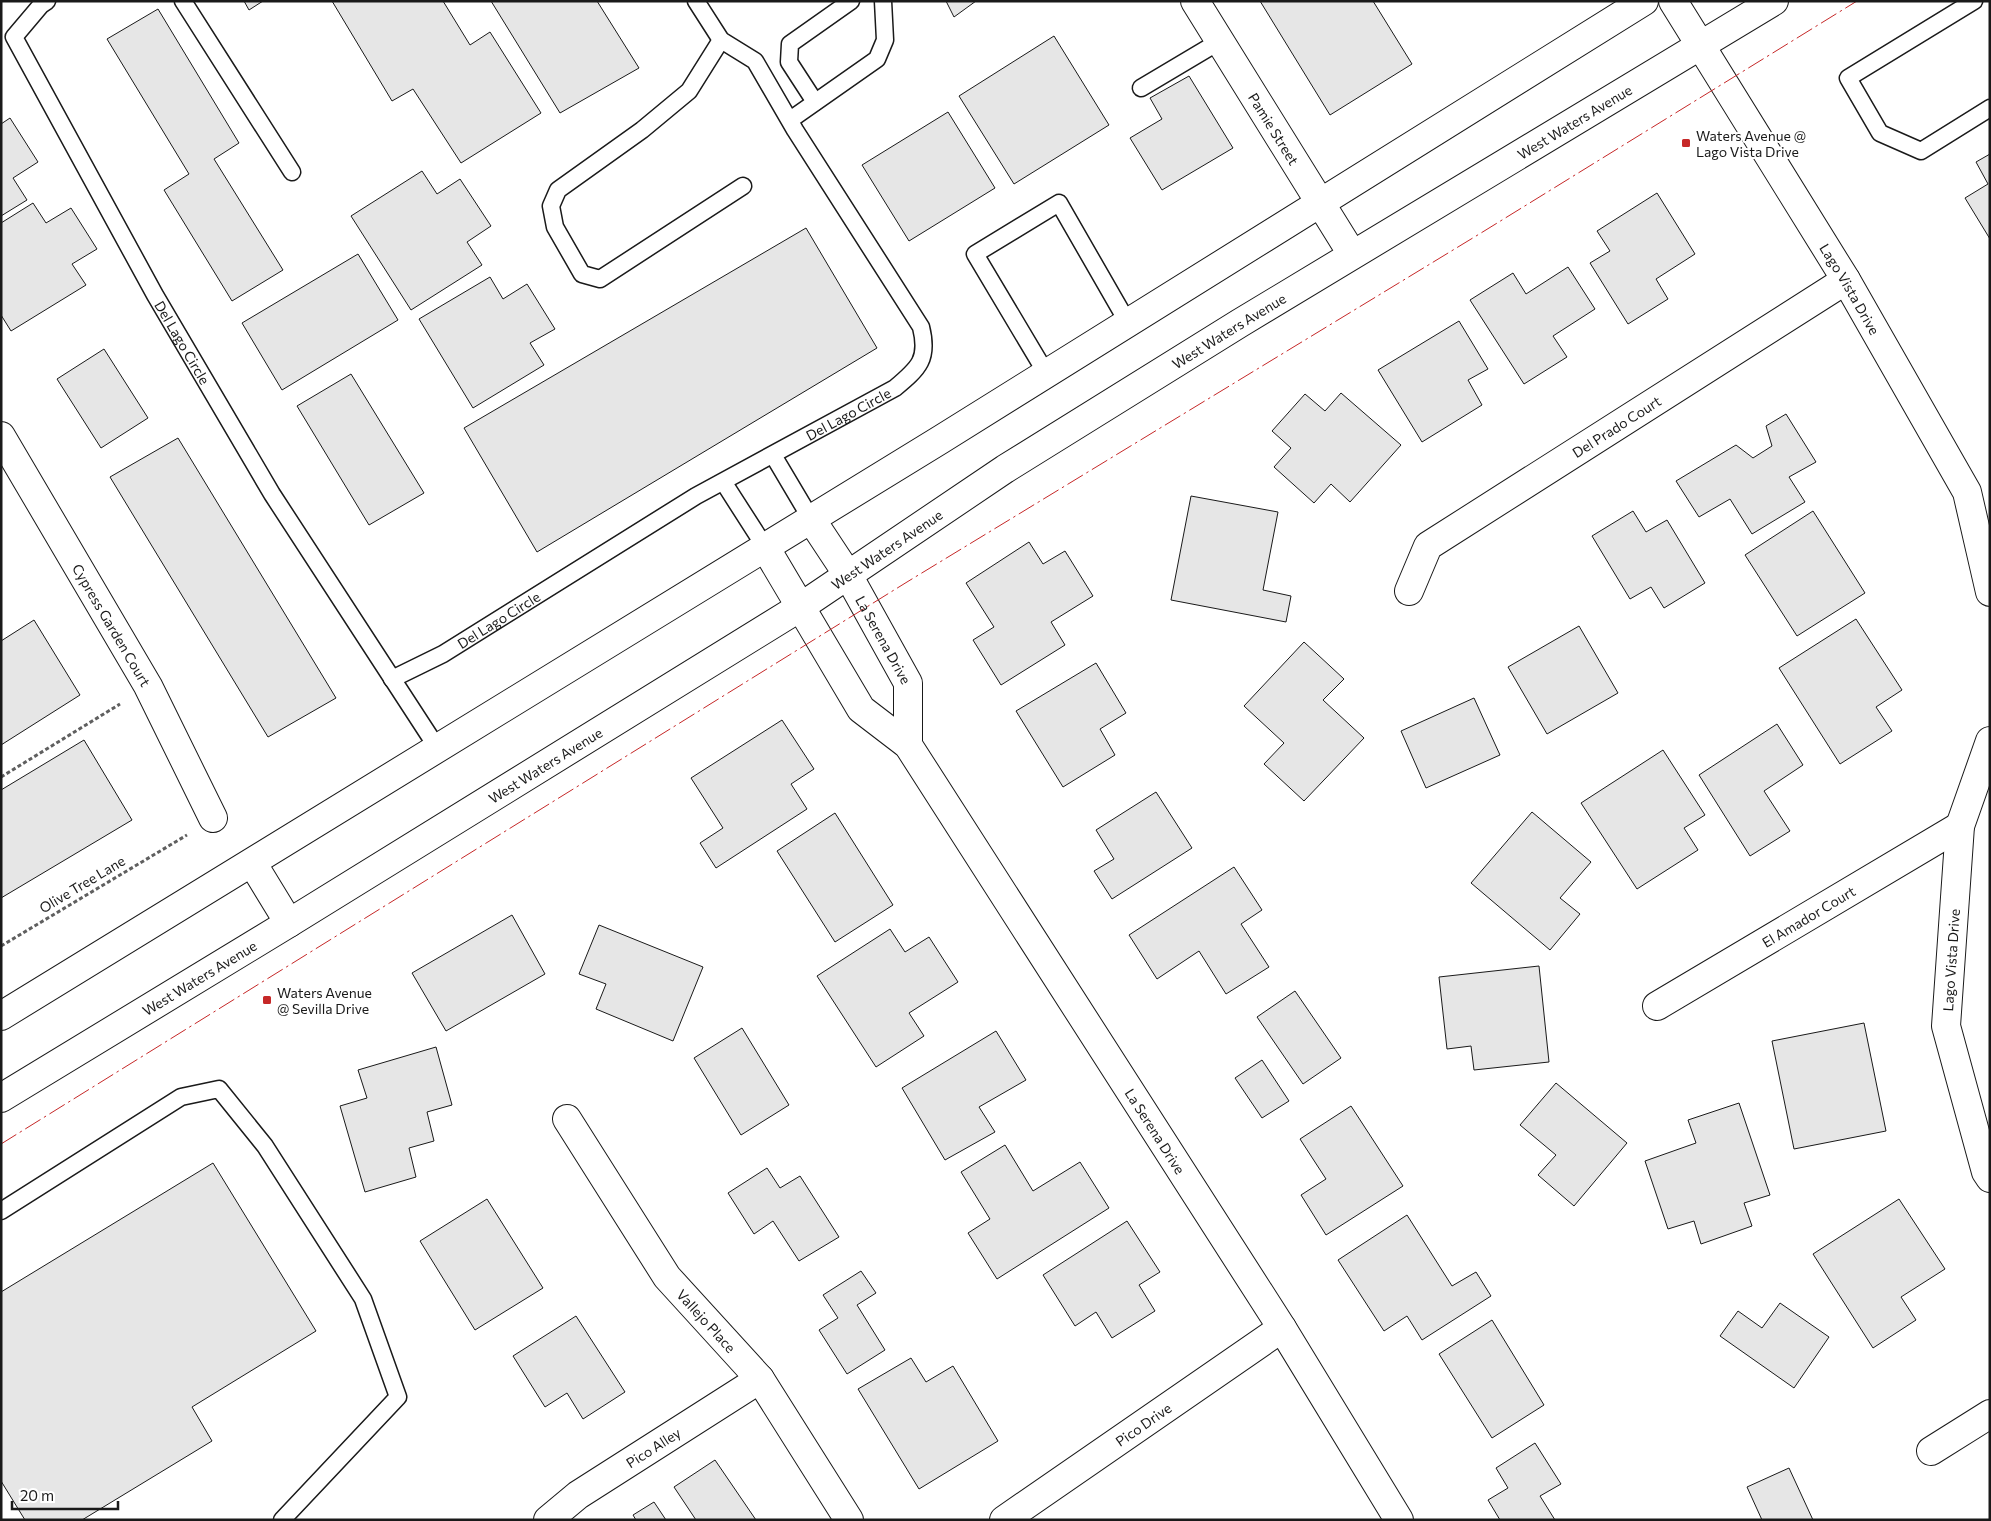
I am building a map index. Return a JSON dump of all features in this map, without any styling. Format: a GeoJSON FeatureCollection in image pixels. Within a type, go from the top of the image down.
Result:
{"type":"FeatureCollection","features":[{"type":"Feature","properties":{"kind":"street","name":"Pamie Street"},"geometry":{"type":"LineString","coordinates":[[1195,1],[1352,254]]}},
{"type":"Feature","properties":{"kind":"street"},"geometry":{"type":"LineString","coordinates":[[1,1016],[253,864],[1322,204],[1644,1]]}},
{"type":"Feature","properties":{"kind":"street","name":"Lago Vista Drive"},"geometry":{"type":"LineString","coordinates":[[1673,1],[1846,280],[1966,492],[1990,592]]}},
{"type":"Feature","properties":{"kind":"street","name":"West Waters Avenue"},"geometry":{"type":"LineString","coordinates":[[1,1098],[289,923],[802,606],[1005,469],[1352,254],[1774,1]]}},
{"type":"Feature","properties":{"kind":"street","name":"Del Prado Court"},"geometry":{"type":"LineString","coordinates":[[1409,591],[1428,546],[1846,280]]}},
{"type":"Feature","properties":{"kind":"street","name":"Cypress Garden Court"},"geometry":{"type":"LineString","coordinates":[[1,436],[148,686],[213,818]]}},
{"type":"Feature","properties":{"kind":"street","name":"La Serena Drive"},"geometry":{"type":"LineString","coordinates":[[811,519],[848,575],[908,683],[908,745]]}},
{"type":"Feature","properties":{"kind":"street","name":"La Serena Drive"},"geometry":{"type":"LineString","coordinates":[[765,547],[802,606],[861,709],[908,745],[1282,1328],[1399,1520]]}},
{"type":"Feature","properties":{"kind":"street","name":"Lago Vista Drive"},"geometry":{"type":"LineString","coordinates":[[1990,741],[1960,826],[1946,1026],[1986,1172],[1990,1178]]}},
{"type":"Feature","properties":{"kind":"street","name":"El Amador Court"},"geometry":{"type":"LineString","coordinates":[[1657,1006],[1960,826]]}},
{"type":"Feature","properties":{"kind":"street"},"geometry":{"type":"LineString","coordinates":[[253,864],[289,923]]}},
{"type":"Feature","properties":{"kind":"street","name":"Vallejo Place"},"geometry":{"type":"LineString","coordinates":[[567,1119],[667,1277],[760,1379],[849,1520]]}},
{"type":"Feature","properties":{"kind":"street","name":"Pico Drive"},"geometry":{"type":"LineString","coordinates":[[1004,1520],[1282,1328]]}},
{"type":"Feature","properties":{"kind":"street","name":"Pico Alley"},"geometry":{"type":"LineString","coordinates":[[548,1520],[578,1496],[760,1379]]}},
{"type":"Feature","properties":{"kind":"street"},"geometry":{"type":"LineString","coordinates":[[1931,1451],[1990,1414]]}},
{"type":"Feature","properties":{"kind":"lane","name":"Del Lago Circle"},"geometry":{"type":"LineString","coordinates":[[47,1],[14,37],[155,294],[272,494],[438,749]]}},
{"type":"Feature","properties":{"kind":"lane"},"geometry":{"type":"LineString","coordinates":[[183,1],[292,172]]}},
{"type":"Feature","properties":{"kind":"lane","name":"Del Lago Circle"},"geometry":{"type":"LineString","coordinates":[[392,679],[443,654],[696,496],[724,483],[895,388],[912,374],[924,357],[921,327],[790,120],[755,60],[722,40],[696,1]]}},
{"type":"Feature","properties":{"kind":"lane"},"geometry":{"type":"LineString","coordinates":[[815,102],[789,62],[790,44],[851,1]]}},
{"type":"Feature","properties":{"kind":"lane"},"geometry":{"type":"LineString","coordinates":[[790,120],[877,59],[885,40],[883,1]]}},
{"type":"Feature","properties":{"kind":"lane"},"geometry":{"type":"LineString","coordinates":[[1974,1],[1848,78],[1880,134],[1921,151],[1990,108]]}},
{"type":"Feature","properties":{"kind":"lane"},"geometry":{"type":"LineString","coordinates":[[722,40],[689,91],[642,130],[558,190],[551,206],[555,226],[582,274],[600,279],[743,186]]}},
{"type":"Feature","properties":{"kind":"lane"},"geometry":{"type":"LineString","coordinates":[[1141,88],[1220,41]]}},
{"type":"Feature","properties":{"kind":"lane"},"geometry":{"type":"LineString","coordinates":[[1046,373],[975,254],[1059,203],[1128,323]]}},
{"type":"Feature","properties":{"kind":"lane"},"geometry":{"type":"LineString","coordinates":[[773,455],[811,519]]}},
{"type":"Feature","properties":{"kind":"lane"},"geometry":{"type":"LineString","coordinates":[[724,483],[765,547]]}},
{"type":"Feature","properties":{"kind":"lane"},"geometry":{"type":"LineString","coordinates":[[1,1211],[181,1097],[219,1088],[265,1146],[363,1299],[398,1397],[282,1520]]}},
{"type":"Feature","properties":{"kind":"path"},"geometry":{"type":"LineString","coordinates":[[1,777],[114,708]]}},
{"type":"Feature","properties":{"kind":"path","name":"Olive Tree Lane"},"geometry":{"type":"LineString","coordinates":[[1,946],[175,842]]}},
{"type":"Feature","properties":{"kind":"building"},"geometry":{"type":"Polygon","coordinates":[[[244,1],[263,1],[249,10],[244,1]]]}},
{"type":"Feature","properties":{"kind":"building"},"geometry":{"type":"Polygon","coordinates":[[[332,1],[443,1],[470,45],[490,32],[541,113],[461,163],[413,89],[392,101],[332,1]]]}},
{"type":"Feature","properties":{"kind":"building"},"geometry":{"type":"Polygon","coordinates":[[[491,1],[597,1],[639,68],[560,113],[491,1]]]}},
{"type":"Feature","properties":{"kind":"building"},"geometry":{"type":"Polygon","coordinates":[[[946,1],[976,1],[954,17],[946,1]]]}},
{"type":"Feature","properties":{"kind":"building"},"geometry":{"type":"Polygon","coordinates":[[[1260,1],[1373,1],[1412,64],[1330,115],[1260,1]]]}},
{"type":"Feature","properties":{"kind":"building"},"geometry":{"type":"Polygon","coordinates":[[[158,9],[239,143],[214,159],[283,270],[232,301],[164,190],[189,174],[107,39],[158,9]]]}},
{"type":"Feature","properties":{"kind":"building"},"geometry":{"type":"Polygon","coordinates":[[[1054,36],[1109,125],[1014,184],[959,96],[1054,36]]]}},
{"type":"Feature","properties":{"kind":"building"},"geometry":{"type":"Polygon","coordinates":[[[1189,76],[1233,148],[1162,190],[1130,138],[1162,119],[1150,98],[1189,76]]]}},
{"type":"Feature","properties":{"kind":"building"},"geometry":{"type":"Polygon","coordinates":[[[948,112],[995,188],[909,241],[862,165],[948,112]]]}},
{"type":"Feature","properties":{"kind":"building"},"geometry":{"type":"Polygon","coordinates":[[[10,118],[38,162],[13,178],[27,200],[1,216],[1,124],[10,118]]]}},
{"type":"Feature","properties":{"kind":"building"},"geometry":{"type":"Polygon","coordinates":[[[1990,154],[1990,239],[1965,198],[1988,184],[1976,162],[1990,154]]]}},
{"type":"Feature","properties":{"kind":"building"},"geometry":{"type":"Polygon","coordinates":[[[422,171],[437,194],[460,179],[491,226],[467,242],[482,265],[411,310],[351,216],[422,171]]]}},
{"type":"Feature","properties":{"kind":"building"},"geometry":{"type":"Polygon","coordinates":[[[1657,193],[1695,254],[1656,279],[1668,299],[1628,324],[1590,263],[1610,251],[1597,231],[1657,193]]]}},
{"type":"Feature","properties":{"kind":"building"},"geometry":{"type":"Polygon","coordinates":[[[33,203],[46,223],[71,208],[97,249],[72,264],[86,285],[11,331],[1,315],[1,223],[33,203]]]}},
{"type":"Feature","properties":{"kind":"building"},"geometry":{"type":"Polygon","coordinates":[[[806,228],[877,348],[537,552],[464,428],[806,228]]]}},
{"type":"Feature","properties":{"kind":"building"},"geometry":{"type":"Polygon","coordinates":[[[358,254],[398,320],[282,390],[242,323],[358,254]]]}},
{"type":"Feature","properties":{"kind":"building"},"geometry":{"type":"Polygon","coordinates":[[[1568,267],[1595,309],[1553,336],[1567,357],[1524,384],[1470,300],[1513,273],[1526,294],[1568,267]]]}},
{"type":"Feature","properties":{"kind":"building"},"geometry":{"type":"Polygon","coordinates":[[[490,277],[503,299],[527,284],[555,329],[530,343],[544,365],[473,408],[419,319],[490,277]]]}},
{"type":"Feature","properties":{"kind":"building"},"geometry":{"type":"Polygon","coordinates":[[[1459,321],[1488,369],[1468,380],[1482,405],[1422,442],[1378,370],[1459,321]]]}},
{"type":"Feature","properties":{"kind":"building"},"geometry":{"type":"Polygon","coordinates":[[[104,349],[148,418],[101,448],[57,379],[104,349]]]}},
{"type":"Feature","properties":{"kind":"building"},"geometry":{"type":"Polygon","coordinates":[[[351,374],[424,493],[369,525],[297,406],[351,374]]]}},
{"type":"Feature","properties":{"kind":"building"},"geometry":{"type":"Polygon","coordinates":[[[1341,393],[1401,445],[1350,502],[1331,484],[1314,503],[1274,467],[1291,448],[1272,431],[1305,394],[1325,411],[1341,393]]]}},
{"type":"Feature","properties":{"kind":"building"},"geometry":{"type":"Polygon","coordinates":[[[1786,414],[1816,462],[1789,477],[1805,502],[1752,534],[1730,499],[1699,517],[1676,481],[1736,445],[1753,458],[1772,446],[1766,426],[1786,414]]]}},
{"type":"Feature","properties":{"kind":"building"},"geometry":{"type":"Polygon","coordinates":[[[178,438],[336,698],[268,737],[110,477],[178,438]]]}},
{"type":"Feature","properties":{"kind":"building"},"geometry":{"type":"Polygon","coordinates":[[[1191,496],[1278,512],[1263,590],[1291,596],[1286,622],[1171,600],[1191,496]]]}},
{"type":"Feature","properties":{"kind":"building"},"geometry":{"type":"Polygon","coordinates":[[[1633,511],[1646,532],[1667,520],[1705,583],[1664,608],[1651,587],[1630,599],[1592,536],[1633,511]]]}},
{"type":"Feature","properties":{"kind":"building"},"geometry":{"type":"Polygon","coordinates":[[[1813,511],[1865,593],[1797,636],[1745,555],[1813,511]]]}},
{"type":"Feature","properties":{"kind":"building"},"geometry":{"type":"Polygon","coordinates":[[[1029,542],[1043,564],[1065,551],[1093,596],[1051,622],[1065,645],[1001,685],[973,640],[994,627],[966,583],[1029,542]]]}},
{"type":"Feature","properties":{"kind":"building"},"geometry":{"type":"Polygon","coordinates":[[[1856,619],[1902,690],[1876,707],[1892,731],[1840,764],[1779,668],[1856,619]]]}},
{"type":"Feature","properties":{"kind":"building"},"geometry":{"type":"Polygon","coordinates":[[[34,620],[80,695],[1,745],[1,641],[34,620]]]}},
{"type":"Feature","properties":{"kind":"building"},"geometry":{"type":"Polygon","coordinates":[[[1579,626],[1618,693],[1547,734],[1508,667],[1579,626]]]}},
{"type":"Feature","properties":{"kind":"building"},"geometry":{"type":"Polygon","coordinates":[[[1304,642],[1344,679],[1323,700],[1364,738],[1304,801],[1264,764],[1284,743],[1244,706],[1304,642]]]}},
{"type":"Feature","properties":{"kind":"building"},"geometry":{"type":"Polygon","coordinates":[[[1096,663],[1126,713],[1100,729],[1115,755],[1063,787],[1016,711],[1096,663]]]}},
{"type":"Feature","properties":{"kind":"building"},"geometry":{"type":"Polygon","coordinates":[[[1474,698],[1500,755],[1426,788],[1401,731],[1474,698]]]}},
{"type":"Feature","properties":{"kind":"building"},"geometry":{"type":"Polygon","coordinates":[[[782,720],[814,769],[791,784],[807,809],[716,868],[700,843],[723,828],[691,778],[782,720]]]}},
{"type":"Feature","properties":{"kind":"building"},"geometry":{"type":"Polygon","coordinates":[[[1777,724],[1803,765],[1764,791],[1790,831],[1750,856],[1699,775],[1777,724]]]}},
{"type":"Feature","properties":{"kind":"building"},"geometry":{"type":"Polygon","coordinates":[[[84,740],[132,820],[1,898],[1,790],[84,740]]]}},
{"type":"Feature","properties":{"kind":"building"},"geometry":{"type":"Polygon","coordinates":[[[1663,750],[1705,815],[1684,828],[1698,850],[1637,889],[1581,803],[1663,750]]]}},
{"type":"Feature","properties":{"kind":"building"},"geometry":{"type":"Polygon","coordinates":[[[1156,792],[1192,848],[1112,899],[1094,871],[1114,859],[1096,830],[1156,792]]]}},
{"type":"Feature","properties":{"kind":"building"},"geometry":{"type":"Polygon","coordinates":[[[1532,812],[1591,862],[1560,898],[1580,914],[1550,950],[1471,883],[1532,812]]]}},
{"type":"Feature","properties":{"kind":"building"},"geometry":{"type":"Polygon","coordinates":[[[835,813],[893,905],[835,942],[777,851],[835,813]]]}},
{"type":"Feature","properties":{"kind":"building"},"geometry":{"type":"Polygon","coordinates":[[[1234,867],[1262,910],[1241,924],[1269,967],[1226,994],[1199,951],[1157,979],[1129,935],[1234,867]]]}},
{"type":"Feature","properties":{"kind":"building"},"geometry":{"type":"Polygon","coordinates":[[[512,915],[545,974],[446,1031],[412,973],[512,915]]]}},
{"type":"Feature","properties":{"kind":"building"},"geometry":{"type":"Polygon","coordinates":[[[599,925],[703,967],[673,1041],[596,1009],[606,984],[579,974],[599,925]]]}},
{"type":"Feature","properties":{"kind":"building"},"geometry":{"type":"Polygon","coordinates":[[[890,929],[905,952],[929,937],[958,982],[909,1013],[924,1036],[876,1067],[817,976],[890,929]]]}},
{"type":"Feature","properties":{"kind":"building"},"geometry":{"type":"Polygon","coordinates":[[[1539,966],[1549,1062],[1474,1070],[1471,1046],[1447,1049],[1439,977],[1539,966]]]}},
{"type":"Feature","properties":{"kind":"building"},"geometry":{"type":"Polygon","coordinates":[[[1295,991],[1341,1058],[1303,1084],[1257,1017],[1295,991]]]}},
{"type":"Feature","properties":{"kind":"building"},"geometry":{"type":"Polygon","coordinates":[[[1864,1023],[1886,1131],[1794,1149],[1772,1041],[1864,1023]]]}},
{"type":"Feature","properties":{"kind":"building"},"geometry":{"type":"Polygon","coordinates":[[[742,1028],[789,1105],[741,1135],[694,1058],[742,1028]]]}},
{"type":"Feature","properties":{"kind":"building"},"geometry":{"type":"Polygon","coordinates":[[[996,1031],[1026,1080],[979,1107],[995,1132],[945,1160],[902,1088],[996,1031]]]}},
{"type":"Feature","properties":{"kind":"building"},"geometry":{"type":"Polygon","coordinates":[[[436,1047],[452,1105],[427,1112],[434,1141],[409,1148],[416,1177],[365,1192],[340,1106],[367,1098],[358,1070],[436,1047]]]}},
{"type":"Feature","properties":{"kind":"building"},"geometry":{"type":"Polygon","coordinates":[[[1262,1060],[1289,1101],[1262,1118],[1235,1078],[1262,1060]]]}},
{"type":"Feature","properties":{"kind":"building"},"geometry":{"type":"Polygon","coordinates":[[[1556,1083],[1627,1143],[1574,1206],[1538,1175],[1556,1155],[1520,1125],[1556,1083]]]}},
{"type":"Feature","properties":{"kind":"building"},"geometry":{"type":"Polygon","coordinates":[[[1739,1103],[1770,1195],[1744,1203],[1752,1226],[1701,1244],[1694,1221],[1668,1229],[1645,1161],[1696,1143],[1688,1120],[1739,1103]]]}},
{"type":"Feature","properties":{"kind":"building"},"geometry":{"type":"Polygon","coordinates":[[[1351,1106],[1403,1186],[1326,1235],[1301,1195],[1326,1179],[1300,1139],[1351,1106]]]}},
{"type":"Feature","properties":{"kind":"building"},"geometry":{"type":"Polygon","coordinates":[[[1005,1145],[1033,1191],[1080,1162],[1109,1208],[997,1279],[968,1233],[990,1219],[961,1172],[1005,1145]]]}},
{"type":"Feature","properties":{"kind":"building"},"geometry":{"type":"Polygon","coordinates":[[[213,1163],[316,1331],[192,1407],[212,1441],[82,1520],[25,1520],[1,1481],[1,1292],[213,1163]]]}},
{"type":"Feature","properties":{"kind":"building"},"geometry":{"type":"Polygon","coordinates":[[[767,1168],[780,1188],[800,1176],[839,1237],[799,1261],[773,1221],[754,1234],[728,1193],[767,1168]]]}},
{"type":"Feature","properties":{"kind":"building"},"geometry":{"type":"Polygon","coordinates":[[[487,1199],[543,1288],[475,1330],[420,1241],[487,1199]]]}},
{"type":"Feature","properties":{"kind":"building"},"geometry":{"type":"Polygon","coordinates":[[[1899,1199],[1945,1269],[1901,1297],[1916,1320],[1873,1348],[1813,1254],[1899,1199]]]}},
{"type":"Feature","properties":{"kind":"building"},"geometry":{"type":"Polygon","coordinates":[[[1407,1215],[1452,1286],[1476,1272],[1491,1296],[1422,1340],[1407,1316],[1384,1331],[1338,1260],[1407,1215]]]}},
{"type":"Feature","properties":{"kind":"building"},"geometry":{"type":"Polygon","coordinates":[[[1127,1221],[1160,1272],[1139,1285],[1155,1311],[1112,1338],[1096,1312],[1075,1326],[1043,1275],[1127,1221]]]}},
{"type":"Feature","properties":{"kind":"building"},"geometry":{"type":"Polygon","coordinates":[[[861,1271],[876,1293],[857,1305],[885,1350],[847,1374],[819,1330],[838,1318],[823,1295],[861,1271]]]}},
{"type":"Feature","properties":{"kind":"building"},"geometry":{"type":"Polygon","coordinates":[[[1780,1303],[1829,1337],[1794,1388],[1720,1336],[1738,1311],[1762,1328],[1780,1303]]]}},
{"type":"Feature","properties":{"kind":"building"},"geometry":{"type":"Polygon","coordinates":[[[576,1316],[625,1392],[583,1419],[567,1393],[545,1407],[513,1356],[576,1316]]]}},
{"type":"Feature","properties":{"kind":"building"},"geometry":{"type":"Polygon","coordinates":[[[1492,1320],[1544,1405],[1492,1438],[1439,1354],[1492,1320]]]}},
{"type":"Feature","properties":{"kind":"building"},"geometry":{"type":"Polygon","coordinates":[[[911,1358],[926,1382],[953,1366],[998,1441],[919,1489],[858,1389],[911,1358]]]}},
{"type":"Feature","properties":{"kind":"building"},"geometry":{"type":"Polygon","coordinates":[[[1535,1443],[1561,1484],[1540,1496],[1555,1520],[1500,1520],[1488,1500],[1508,1488],[1496,1468],[1535,1443]]]}},
{"type":"Feature","properties":{"kind":"building"},"geometry":{"type":"Polygon","coordinates":[[[715,1460],[756,1520],[696,1520],[674,1487],[715,1460]]]}},
{"type":"Feature","properties":{"kind":"building"},"geometry":{"type":"Polygon","coordinates":[[[1789,1468],[1813,1520],[1762,1520],[1747,1487],[1789,1468]]]}},
{"type":"Feature","properties":{"kind":"building"},"geometry":{"type":"Polygon","coordinates":[[[654,1502],[666,1520],[636,1520],[633,1515],[654,1502]]]}},
{"type":"Feature","properties":{"kind":"power"},"geometry":{"type":"LineString","coordinates":[[1,1144],[907,582],[1481,233],[1857,1]]}},
{"type":"Feature","properties":{"kind":"place","name":"Waters Avenue @ Lago Vista Drive"},"geometry":{"type":"Point","coordinates":[1686,143]}},
{"type":"Feature","properties":{"kind":"place","name":"Waters Avenue @ Sevilla Drive"},"geometry":{"type":"Point","coordinates":[267,1000]}}]}
